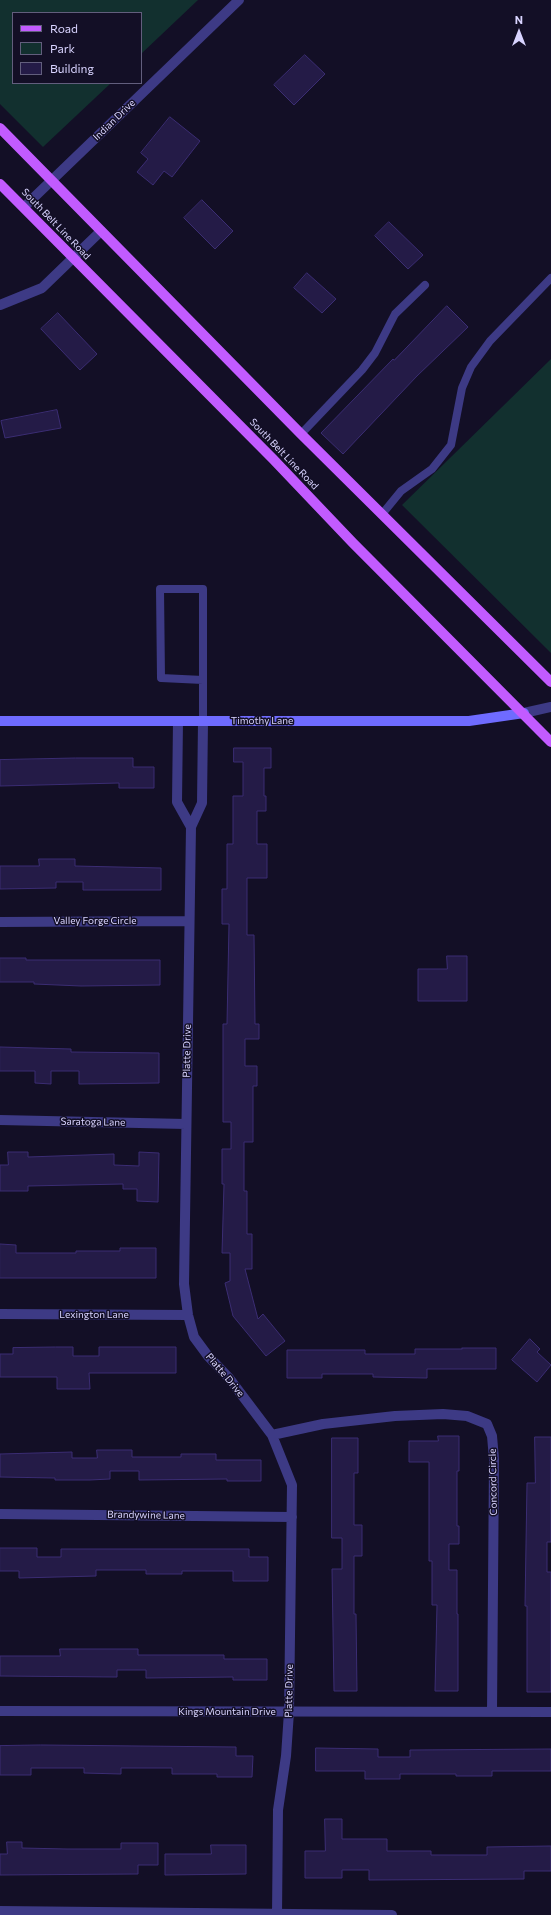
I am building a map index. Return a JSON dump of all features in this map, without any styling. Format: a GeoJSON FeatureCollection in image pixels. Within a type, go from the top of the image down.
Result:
{"type":"FeatureCollection","features":[{"type":"Feature","properties":{"kind":"main road"},"geometry":{"type":"LineString","coordinates":[[0,128],[302,434],[551,682]]}},
{"type":"Feature","properties":{"kind":"main road","name":"South Belt Line Road"},"geometry":{"type":"LineString","coordinates":[[0,184],[273,459],[353,544],[524,713],[551,742]]}},
{"type":"Feature","properties":{"kind":"street","name":"Indian Drive"},"geometry":{"type":"LineString","coordinates":[[24,207],[239,0]]}},
{"type":"Feature","properties":{"kind":"street"},"geometry":{"type":"LineString","coordinates":[[0,305],[42,288],[101,231]]}},
{"type":"Feature","properties":{"kind":"street"},"geometry":{"type":"LineString","coordinates":[[524,713],[551,707]]}},
{"type":"Feature","properties":{"kind":"street","name":"Timothy Lane"},"geometry":{"type":"LineString","coordinates":[[0,721],[469,721],[524,713]]}},
{"type":"Feature","properties":{"kind":"street"},"geometry":{"type":"LineString","coordinates":[[178,721],[177,802],[191,826]]}},
{"type":"Feature","properties":{"kind":"street","name":"Platte Drive"},"geometry":{"type":"LineString","coordinates":[[203,721],[202,803],[191,826],[184,1284],[188,1315],[194,1337],[208,1356],[229,1378],[272,1435],[292,1485],[289,1712],[286,1756],[278,1810],[277,1914]]}},
{"type":"Feature","properties":{"kind":"street","name":"Valley Forge Circle"},"geometry":{"type":"LineString","coordinates":[[0,922],[190,921]]}},
{"type":"Feature","properties":{"kind":"street","name":"Saratoga Lane"},"geometry":{"type":"LineString","coordinates":[[0,1120],[186,1124]]}},
{"type":"Feature","properties":{"kind":"street","name":"Lexington Lane"},"geometry":{"type":"LineString","coordinates":[[0,1314],[188,1315]]}},
{"type":"Feature","properties":{"kind":"street","name":"Concord Circle"},"geometry":{"type":"LineString","coordinates":[[272,1435],[323,1424],[395,1416],[443,1414],[467,1416],[487,1424],[492,1436],[494,1459],[492,1712]]}},
{"type":"Feature","properties":{"kind":"street","name":"Brandywine Lane"},"geometry":{"type":"LineString","coordinates":[[0,1514],[292,1517]]}},
{"type":"Feature","properties":{"kind":"street","name":"Kings Mountain Drive"},"geometry":{"type":"LineString","coordinates":[[0,1711],[551,1712]]}},
{"type":"Feature","properties":{"kind":"street"},"geometry":{"type":"LineString","coordinates":[[0,1911],[392,1915]]}},
{"type":"Feature","properties":{"kind":"lane"},"geometry":{"type":"LineString","coordinates":[[383,513],[401,491],[432,469],[451,445],[462,388],[471,367],[490,341],[551,278]]}},
{"type":"Feature","properties":{"kind":"lane"},"geometry":{"type":"LineString","coordinates":[[302,434],[362,370],[375,353],[395,314],[425,285]]}},
{"type":"Feature","properties":{"kind":"lane"},"geometry":{"type":"LineString","coordinates":[[203,680],[161,678],[160,589],[203,589],[203,680],[203,721]]}},
{"type":"Feature","properties":{"kind":"green space"},"geometry":{"type":"Polygon","coordinates":[[[0,0],[198,0],[142,53],[142,12],[12,12],[12,84],[110,84],[43,147],[0,104],[0,0]]]}},
{"type":"Feature","properties":{"kind":"green space"},"geometry":{"type":"Polygon","coordinates":[[[551,359],[551,653],[402,505],[551,359]]]}},
{"type":"Feature","properties":{"kind":"building"},"geometry":{"type":"Polygon","coordinates":[[[305,55],[325,74],[294,105],[274,85],[305,55]]]}},
{"type":"Feature","properties":{"kind":"building"},"geometry":{"type":"Polygon","coordinates":[[[170,117],[200,141],[172,177],[164,171],[153,185],[137,172],[148,159],[141,153],[170,117]]]}},
{"type":"Feature","properties":{"kind":"building"},"geometry":{"type":"Polygon","coordinates":[[[202,200],[233,231],[215,249],[184,218],[202,200]]]}},
{"type":"Feature","properties":{"kind":"building"},"geometry":{"type":"Polygon","coordinates":[[[389,222],[423,255],[408,269],[375,236],[389,222]]]}},
{"type":"Feature","properties":{"kind":"building"},"geometry":{"type":"Polygon","coordinates":[[[307,273],[336,299],[322,313],[294,288],[307,273]]]}},
{"type":"Feature","properties":{"kind":"building"},"geometry":{"type":"Polygon","coordinates":[[[447,306],[468,327],[417,376],[343,454],[321,433],[447,306]]]}},
{"type":"Feature","properties":{"kind":"building"},"geometry":{"type":"Polygon","coordinates":[[[58,313],[97,354],[80,370],[41,329],[58,313]]]}},
{"type":"Feature","properties":{"kind":"building"},"geometry":{"type":"Polygon","coordinates":[[[57,410],[61,428],[5,438],[1,421],[57,410]]]}},
{"type":"Feature","properties":{"kind":"building"},"geometry":{"type":"Polygon","coordinates":[[[234,748],[271,748],[271,768],[264,768],[264,796],[266,796],[266,811],[257,811],[257,844],[267,844],[267,878],[247,878],[247,935],[254,935],[255,1024],[259,1024],[259,1039],[245,1039],[245,1066],[257,1066],[257,1086],[253,1086],[253,1142],[244,1142],[244,1191],[247,1191],[247,1234],[252,1234],[252,1269],[245,1269],[258,1319],[263,1314],[285,1341],[266,1356],[233,1316],[225,1283],[230,1281],[230,1253],[222,1253],[224,1184],[222,1184],[222,1149],[231,1149],[231,1122],[223,1122],[223,1024],[227,1024],[229,924],[222,924],[222,889],[227,889],[227,844],[233,844],[233,796],[243,796],[243,762],[234,762],[234,748]]]}},
{"type":"Feature","properties":{"kind":"building"},"geometry":{"type":"Polygon","coordinates":[[[133,758],[133,767],[154,767],[154,788],[119,788],[119,783],[0,786],[0,760],[133,758]]]}},
{"type":"Feature","properties":{"kind":"building"},"geometry":{"type":"Polygon","coordinates":[[[39,859],[75,859],[75,866],[161,868],[161,890],[83,890],[83,882],[56,882],[56,888],[0,889],[0,866],[39,866],[39,859]]]}},
{"type":"Feature","properties":{"kind":"building"},"geometry":{"type":"Polygon","coordinates":[[[447,956],[467,956],[467,1001],[418,1001],[418,969],[447,969],[447,956]]]}},
{"type":"Feature","properties":{"kind":"building"},"geometry":{"type":"Polygon","coordinates":[[[0,958],[26,958],[26,960],[160,960],[160,985],[81,986],[34,984],[34,982],[0,982],[0,958]]]}},
{"type":"Feature","properties":{"kind":"building"},"geometry":{"type":"Polygon","coordinates":[[[0,1047],[71,1049],[71,1052],[159,1053],[159,1083],[79,1084],[79,1071],[51,1071],[51,1084],[35,1083],[35,1071],[0,1071],[0,1047]]]}},
{"type":"Feature","properties":{"kind":"building"},"geometry":{"type":"Polygon","coordinates":[[[8,1152],[28,1152],[28,1157],[114,1154],[114,1165],[139,1166],[139,1152],[159,1153],[158,1202],[137,1201],[137,1189],[123,1189],[123,1184],[28,1186],[28,1191],[0,1191],[0,1165],[8,1165],[8,1152]]]}},
{"type":"Feature","properties":{"kind":"building"},"geometry":{"type":"Polygon","coordinates":[[[0,1244],[16,1245],[16,1253],[76,1253],[76,1251],[120,1251],[120,1248],[156,1248],[156,1278],[0,1278],[0,1244]]]}},
{"type":"Feature","properties":{"kind":"building"},"geometry":{"type":"Polygon","coordinates":[[[530,1339],[540,1349],[537,1352],[551,1365],[537,1382],[512,1360],[530,1339]]]}},
{"type":"Feature","properties":{"kind":"building"},"geometry":{"type":"Polygon","coordinates":[[[73,1347],[73,1356],[99,1356],[99,1347],[176,1347],[176,1373],[89,1373],[90,1389],[57,1389],[57,1377],[0,1377],[0,1354],[13,1354],[13,1348],[73,1347]]]}},
{"type":"Feature","properties":{"kind":"building"},"geometry":{"type":"Polygon","coordinates":[[[496,1348],[496,1369],[427,1369],[427,1378],[373,1377],[373,1374],[322,1374],[322,1378],[287,1378],[287,1350],[365,1350],[365,1354],[415,1354],[415,1349],[496,1348]]]}},
{"type":"Feature","properties":{"kind":"building"},"geometry":{"type":"Polygon","coordinates":[[[438,1436],[459,1436],[459,1471],[457,1471],[457,1526],[459,1526],[459,1544],[449,1544],[449,1570],[457,1570],[458,1691],[435,1691],[437,1605],[432,1605],[432,1561],[429,1561],[429,1462],[409,1462],[409,1441],[438,1441],[438,1436]]]}},
{"type":"Feature","properties":{"kind":"building"},"geometry":{"type":"Polygon","coordinates":[[[535,1437],[551,1437],[551,1542],[547,1542],[547,1572],[551,1572],[551,1692],[527,1692],[527,1606],[525,1606],[527,1483],[535,1483],[535,1437]]]}},
{"type":"Feature","properties":{"kind":"building"},"geometry":{"type":"Polygon","coordinates":[[[332,1438],[358,1438],[358,1473],[354,1473],[354,1525],[362,1525],[362,1556],[354,1556],[354,1614],[356,1614],[357,1691],[334,1691],[332,1569],[342,1569],[342,1538],[332,1538],[332,1438]]]}},
{"type":"Feature","properties":{"kind":"building"},"geometry":{"type":"Polygon","coordinates":[[[97,1450],[132,1450],[132,1457],[181,1457],[181,1454],[216,1454],[216,1460],[261,1460],[261,1481],[227,1481],[227,1479],[139,1480],[139,1471],[110,1471],[110,1479],[90,1480],[0,1477],[0,1454],[72,1452],[72,1458],[97,1458],[97,1450]]]}},
{"type":"Feature","properties":{"kind":"building"},"geometry":{"type":"Polygon","coordinates":[[[0,1548],[37,1548],[37,1557],[61,1557],[61,1549],[249,1549],[249,1557],[268,1557],[268,1581],[233,1581],[233,1571],[182,1571],[182,1574],[146,1574],[146,1570],[96,1570],[96,1576],[19,1578],[19,1571],[0,1571],[0,1548]]]}},
{"type":"Feature","properties":{"kind":"building"},"geometry":{"type":"Polygon","coordinates":[[[60,1649],[138,1649],[138,1655],[224,1655],[224,1659],[267,1659],[267,1680],[233,1680],[233,1677],[146,1678],[146,1670],[117,1670],[117,1677],[0,1676],[0,1656],[60,1656],[60,1649]]]}},
{"type":"Feature","properties":{"kind":"building"},"geometry":{"type":"Polygon","coordinates":[[[0,1746],[236,1747],[236,1756],[253,1756],[252,1777],[217,1777],[217,1774],[172,1774],[172,1768],[121,1768],[121,1774],[84,1773],[84,1768],[31,1768],[31,1775],[0,1775],[0,1746]]]}},
{"type":"Feature","properties":{"kind":"building"},"geometry":{"type":"Polygon","coordinates":[[[316,1748],[378,1749],[378,1757],[410,1757],[410,1750],[551,1749],[551,1771],[492,1771],[492,1776],[456,1776],[456,1774],[400,1774],[400,1779],[365,1779],[365,1771],[316,1771],[316,1748]]]}},
{"type":"Feature","properties":{"kind":"building"},"geometry":{"type":"Polygon","coordinates":[[[325,1819],[342,1819],[342,1839],[387,1839],[387,1851],[431,1851],[431,1855],[487,1855],[487,1847],[551,1846],[551,1871],[524,1871],[524,1879],[369,1880],[369,1870],[342,1870],[342,1878],[305,1878],[305,1851],[325,1851],[325,1819]]]}},
{"type":"Feature","properties":{"kind":"building"},"geometry":{"type":"Polygon","coordinates":[[[7,1842],[22,1842],[22,1848],[67,1849],[121,1849],[121,1843],[158,1843],[158,1865],[138,1865],[138,1874],[0,1875],[0,1854],[7,1854],[7,1842]]]}},
{"type":"Feature","properties":{"kind":"building"},"geometry":{"type":"Polygon","coordinates":[[[211,1845],[246,1845],[246,1874],[165,1875],[165,1854],[211,1854],[211,1845]]]}}]}
